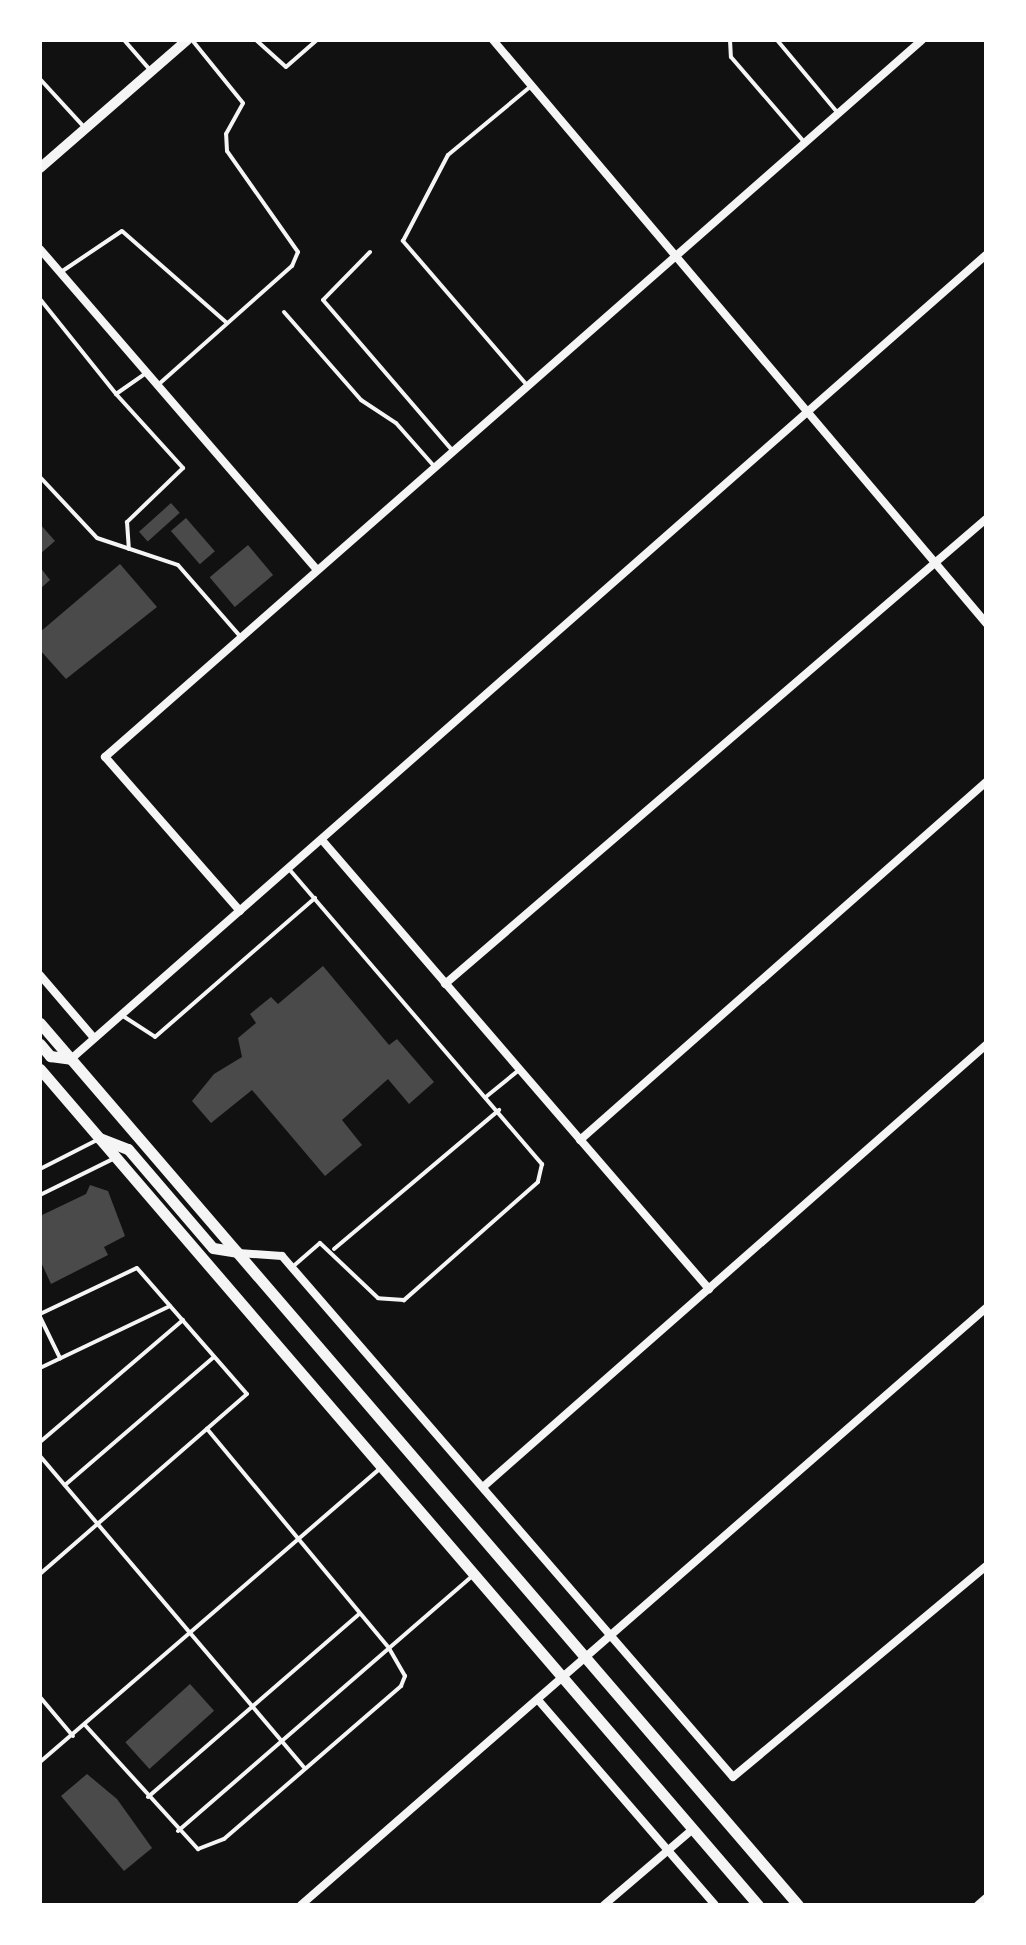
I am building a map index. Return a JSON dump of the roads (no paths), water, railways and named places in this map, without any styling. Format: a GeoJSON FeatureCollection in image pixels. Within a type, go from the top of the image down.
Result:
{"type":"FeatureCollection","features":[{"type":"Feature","properties":{"kind":"main road"},"geometry":{"type":"LineString","coordinates":[[40,1023],[798,1905]]}},
{"type":"Feature","properties":{"kind":"main road"},"geometry":{"type":"LineString","coordinates":[[40,1044],[50,1056],[71,1059]]}},
{"type":"Feature","properties":{"kind":"main road"},"geometry":{"type":"LineString","coordinates":[[40,1069],[758,1905]]}},
{"type":"Feature","properties":{"kind":"main road"},"geometry":{"type":"LineString","coordinates":[[99,1138],[128,1149],[213,1248],[237,1252]]}},
{"type":"Feature","properties":{"kind":"street"},"geometry":{"type":"LineString","coordinates":[[40,168],[190,40]]}},
{"type":"Feature","properties":{"kind":"street"},"geometry":{"type":"LineString","coordinates":[[493,40],[986,623]]}},
{"type":"Feature","properties":{"kind":"street"},"geometry":{"type":"LineString","coordinates":[[240,911],[105,757],[315,568],[922,40]]}},
{"type":"Feature","properties":{"kind":"street"},"geometry":{"type":"LineString","coordinates":[[40,249],[315,568]]}},
{"type":"Feature","properties":{"kind":"street"},"geometry":{"type":"LineString","coordinates":[[71,1059],[986,255]]}},
{"type":"Feature","properties":{"kind":"street"},"geometry":{"type":"LineString","coordinates":[[445,984],[986,519]]}},
{"type":"Feature","properties":{"kind":"street"},"geometry":{"type":"LineString","coordinates":[[580,1140],[986,782]]}},
{"type":"Feature","properties":{"kind":"street"},"geometry":{"type":"LineString","coordinates":[[322,840],[709,1289]]}},
{"type":"Feature","properties":{"kind":"street"},"geometry":{"type":"LineString","coordinates":[[40,975],[94,1038]]}},
{"type":"Feature","properties":{"kind":"street"},"geometry":{"type":"LineString","coordinates":[[483,1487],[986,1045]]}},
{"type":"Feature","properties":{"kind":"street"},"geometry":{"type":"LineString","coordinates":[[237,1252],[282,1256],[733,1777],[986,1566]]}},
{"type":"Feature","properties":{"kind":"street"},"geometry":{"type":"LineString","coordinates":[[301,1905],[564,1680],[986,1308]]}},
{"type":"Feature","properties":{"kind":"street"},"geometry":{"type":"LineString","coordinates":[[539,1701],[715,1905]]}},
{"type":"Feature","properties":{"kind":"street"},"geometry":{"type":"LineString","coordinates":[[604,1905],[693,1829]]}},
{"type":"Feature","properties":{"kind":"street"},"geometry":{"type":"LineString","coordinates":[[978,1905],[986,1898]]}},
{"type":"Feature","properties":{"kind":"lane"},"geometry":{"type":"LineString","coordinates":[[124,40],[151,71]]}},
{"type":"Feature","properties":{"kind":"lane"},"geometry":{"type":"LineString","coordinates":[[158,386],[292,266],[298,252],[227,151],[226,134],[243,103],[190,40]]}},
{"type":"Feature","properties":{"kind":"lane"},"geometry":{"type":"LineString","coordinates":[[256,40],[286,67],[317,40]]}},
{"type":"Feature","properties":{"kind":"lane"},"geometry":{"type":"LineString","coordinates":[[730,40],[731,57],[804,142]]}},
{"type":"Feature","properties":{"kind":"lane"},"geometry":{"type":"LineString","coordinates":[[777,40],[837,112]]}},
{"type":"Feature","properties":{"kind":"lane"},"geometry":{"type":"LineString","coordinates":[[40,79],[85,128]]}},
{"type":"Feature","properties":{"kind":"lane"},"geometry":{"type":"LineString","coordinates":[[526,384],[403,241],[448,155],[531,86]]}},
{"type":"Feature","properties":{"kind":"lane"},"geometry":{"type":"LineString","coordinates":[[60,273],[122,231],[226,322]]}},
{"type":"Feature","properties":{"kind":"lane"},"geometry":{"type":"LineString","coordinates":[[370,252],[323,300],[451,449]]}},
{"type":"Feature","properties":{"kind":"lane"},"geometry":{"type":"LineString","coordinates":[[40,299],[116,394],[183,468],[127,522],[129,549]]}},
{"type":"Feature","properties":{"kind":"lane"},"geometry":{"type":"LineString","coordinates":[[284,312],[361,400],[396,423],[433,465]]}},
{"type":"Feature","properties":{"kind":"lane"},"geometry":{"type":"LineString","coordinates":[[116,394],[146,373]]}},
{"type":"Feature","properties":{"kind":"lane"},"geometry":{"type":"LineString","coordinates":[[40,477],[97,538],[178,565],[240,636]]}},
{"type":"Feature","properties":{"kind":"lane"},"geometry":{"type":"LineString","coordinates":[[289,869],[487,1096],[542,1164],[538,1182],[404,1300],[378,1298],[334,1249],[320,1243],[292,1267]]}},
{"type":"Feature","properties":{"kind":"lane"},"geometry":{"type":"LineString","coordinates":[[121,1015],[155,1037],[315,898]]}},
{"type":"Feature","properties":{"kind":"lane"},"geometry":{"type":"LineString","coordinates":[[487,1096],[519,1070]]}},
{"type":"Feature","properties":{"kind":"lane"},"geometry":{"type":"LineString","coordinates":[[334,1249],[499,1110]]}},
{"type":"Feature","properties":{"kind":"lane"},"geometry":{"type":"LineString","coordinates":[[40,1169],[99,1138]]}},
{"type":"Feature","properties":{"kind":"lane"},"geometry":{"type":"LineString","coordinates":[[40,1195],[116,1157]]}},
{"type":"Feature","properties":{"kind":"lane"},"geometry":{"type":"LineString","coordinates":[[40,1574],[247,1394],[137,1268],[40,1315],[60,1358]]}},
{"type":"Feature","properties":{"kind":"lane"},"geometry":{"type":"LineString","coordinates":[[40,1368],[170,1306]]}},
{"type":"Feature","properties":{"kind":"lane"},"geometry":{"type":"LineString","coordinates":[[40,1442],[183,1320]]}},
{"type":"Feature","properties":{"kind":"lane"},"geometry":{"type":"LineString","coordinates":[[65,1485],[214,1357]]}},
{"type":"Feature","properties":{"kind":"lane"},"geometry":{"type":"LineString","coordinates":[[85,1725],[178,1831],[198,1849],[210,1847],[401,1686],[405,1676],[389,1648],[207,1429]]}},
{"type":"Feature","properties":{"kind":"lane"},"geometry":{"type":"LineString","coordinates":[[40,1456],[305,1769]]}},
{"type":"Feature","properties":{"kind":"lane"},"geometry":{"type":"LineString","coordinates":[[40,1762],[382,1468]]}},
{"type":"Feature","properties":{"kind":"lane"},"geometry":{"type":"LineString","coordinates":[[178,1831],[473,1574]]}},
{"type":"Feature","properties":{"kind":"lane"},"geometry":{"type":"LineString","coordinates":[[148,1797],[359,1614]]}},
{"type":"Feature","properties":{"kind":"lane"},"geometry":{"type":"LineString","coordinates":[[40,1697],[73,1736]]}}]}
